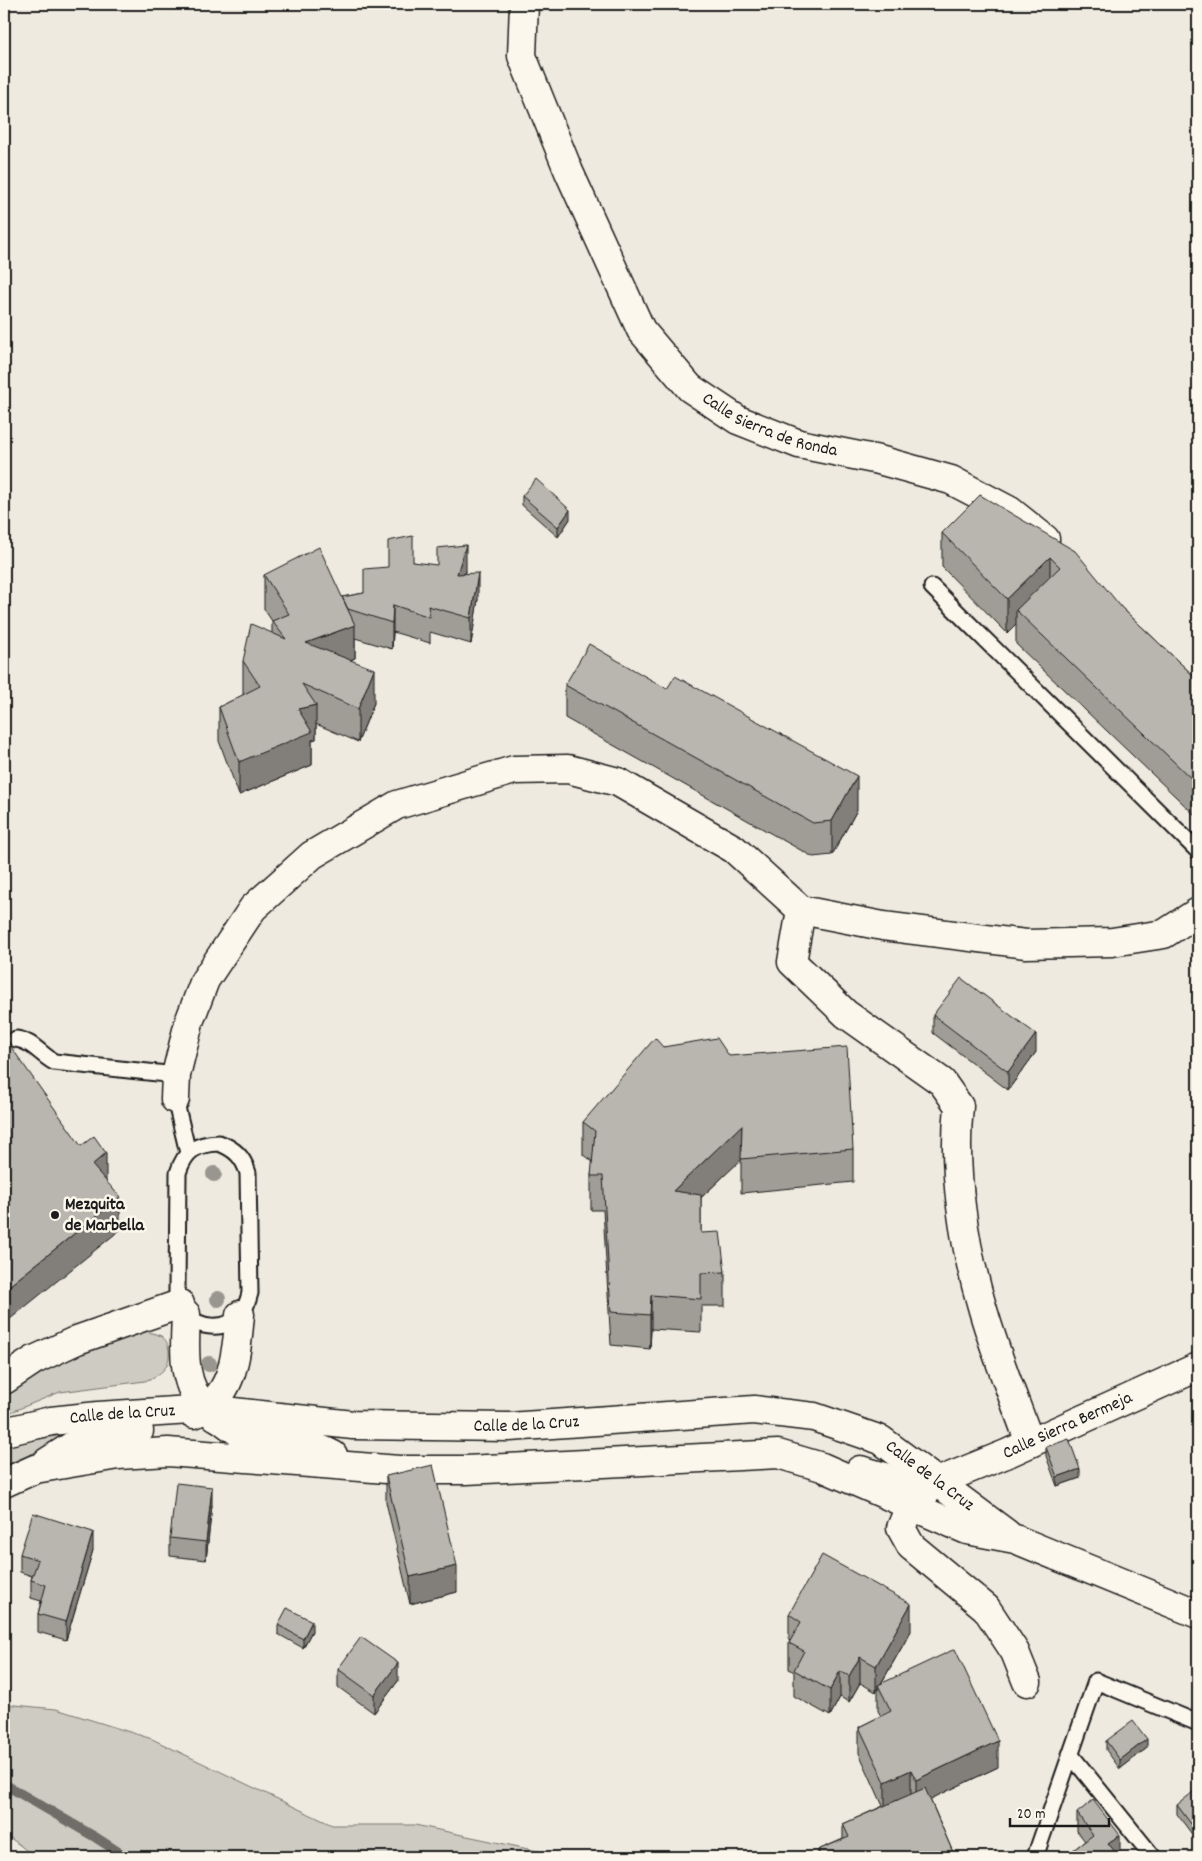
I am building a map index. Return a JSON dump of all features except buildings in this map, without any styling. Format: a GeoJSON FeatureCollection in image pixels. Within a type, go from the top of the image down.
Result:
{"type":"FeatureCollection","features":[{"type":"Feature","properties":{"kind":"street","name":"Calle Sierra de Ronda"},"geometry":{"type":"LineString","coordinates":[[524,4],[522,56],[569,172],[640,330],[690,388],[738,420],[799,444],[879,460],[951,480],[1010,511],[1061,552]]}},
{"type":"Feature","properties":{"kind":"street"},"geometry":{"type":"LineString","coordinates":[[175,1087],[189,1022],[205,980],[253,908],[312,855],[397,805],[514,770],[568,769],[618,782],[734,850],[801,910],[883,926],[1026,944],[1112,942],[1164,934],[1198,912]]}},
{"type":"Feature","properties":{"kind":"street"},"geometry":{"type":"LineString","coordinates":[[801,910],[792,962],[846,1014],[942,1082],[959,1106],[956,1135],[962,1219],[983,1309],[1030,1443]]}},
{"type":"Feature","properties":{"kind":"street"},"geometry":{"type":"LineString","coordinates":[[4,1380],[34,1360],[77,1340],[183,1309],[185,1363],[191,1389],[206,1409],[234,1429],[253,1438],[293,1441],[321,1449],[355,1467]]}},
{"type":"Feature","properties":{"kind":"street"},"geometry":{"type":"LineString","coordinates":[[35,1469],[83,1439],[116,1432],[157,1430],[206,1409],[221,1393],[232,1374],[240,1315]]}},
{"type":"Feature","properties":{"kind":"street","name":"Calle Sierra Bermeja"},"geometry":{"type":"LineString","coordinates":[[937,1482],[1030,1443],[1198,1367]]}},
{"type":"Feature","properties":{"kind":"street","name":"Calle de la Cruz"},"geometry":{"type":"LineString","coordinates":[[4,1432],[60,1420],[206,1409],[353,1425],[500,1427],[754,1410],[814,1417],[881,1440],[1014,1539]]}},
{"type":"Feature","properties":{"kind":"street","name":"Calle de la Cruz"},"geometry":{"type":"LineString","coordinates":[[4,1483],[35,1469],[118,1454],[168,1452],[399,1470],[466,1470],[778,1454],[822,1467],[967,1530],[1014,1539],[1198,1614]]}},
{"type":"Feature","properties":{"kind":"street"},"geometry":{"type":"LineString","coordinates":[[822,1467],[864,1470],[892,1479],[937,1482]]}},
{"type":"Feature","properties":{"kind":"street"},"geometry":{"type":"LineString","coordinates":[[937,1482],[910,1506],[901,1528],[911,1546],[986,1608],[1015,1652],[1027,1682]]}},
{"type":"Feature","properties":{"kind":"lane"},"geometry":{"type":"LineString","coordinates":[[932,587],[1198,851]]}},
{"type":"Feature","properties":{"kind":"lane"},"geometry":{"type":"LineString","coordinates":[[16,1039],[30,1042],[40,1054],[54,1062],[175,1087],[188,1153]]}},
{"type":"Feature","properties":{"kind":"lane"},"geometry":{"type":"LineString","coordinates":[[219,1143],[230,1147],[238,1154],[245,1163],[248,1173],[250,1293],[240,1315],[230,1323],[219,1326],[207,1326],[196,1322],[183,1309],[177,1292],[178,1173],[188,1153],[197,1147],[219,1143]]}},
{"type":"Feature","properties":{"kind":"lane"},"geometry":{"type":"LineString","coordinates":[[1035,1857],[1096,1681],[1198,1723]]}},
{"type":"Feature","properties":{"kind":"lane"},"geometry":{"type":"LineString","coordinates":[[1070,1754],[1153,1857]]}},
{"type":"Feature","properties":{"kind":"shaded area"},"geometry":{"type":"Polygon","coordinates":[[[146,1331],[161,1336],[167,1342],[169,1351],[167,1365],[156,1376],[145,1381],[60,1392],[4,1415],[4,1391],[50,1363],[125,1336],[146,1331]]]}},
{"type":"Feature","properties":{"kind":"shaded area"},"geometry":{"type":"Polygon","coordinates":[[[71,1433],[38,1451],[4,1466],[4,1448],[15,1444],[71,1433]]]}},
{"type":"Feature","properties":{"kind":"shaded area"},"geometry":{"type":"Polygon","coordinates":[[[4,1704],[56,1709],[152,1739],[332,1825],[415,1825],[566,1857],[35,1857],[4,1833],[4,1704]]]}},
{"type":"Feature","properties":{"kind":"waterway"},"geometry":{"type":"LineString","coordinates":[[4,1784],[126,1857]]}},
{"type":"Feature","properties":{"kind":"place","name":"Mezquita de Marbella"},"geometry":{"type":"Point","coordinates":[55,1215]}}]}
